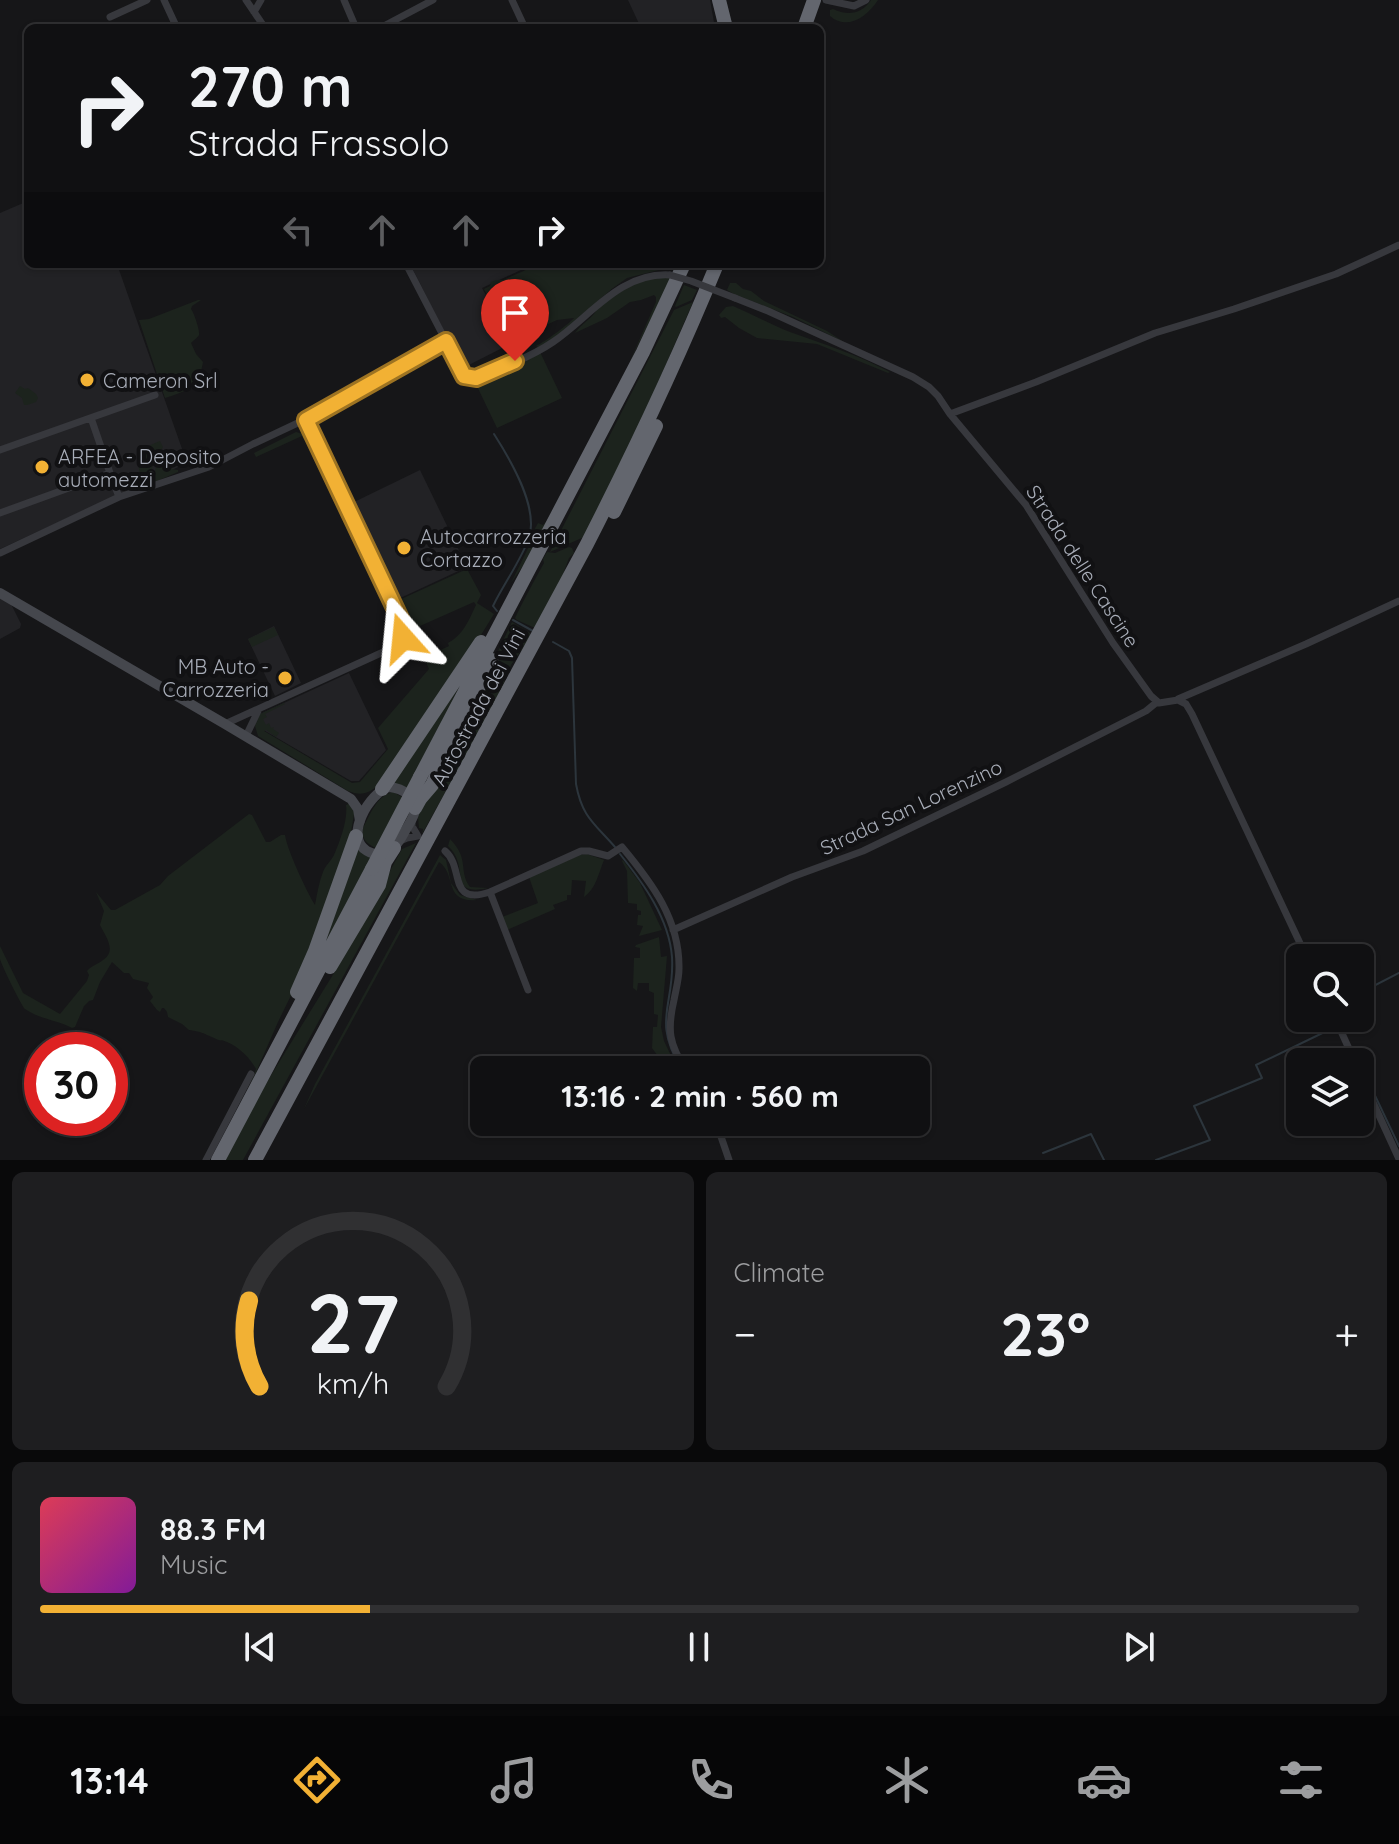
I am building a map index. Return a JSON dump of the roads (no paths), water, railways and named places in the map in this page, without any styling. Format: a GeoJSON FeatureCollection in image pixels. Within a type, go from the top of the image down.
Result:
{"type":"FeatureCollection","features":[{"type":"Feature","properties":{"kind":"highway"},"geometry":{"type":"LineString","coordinates":[[719,0],[725,24]]}},
{"type":"Feature","properties":{"kind":"highway"},"geometry":{"type":"LineString","coordinates":[[803,24],[811,0]]}},
{"type":"Feature","properties":{"kind":"highway"},"geometry":{"type":"LineString","coordinates":[[816,24],[829,1]]}},
{"type":"Feature","properties":{"kind":"highway"},"geometry":{"type":"LineString","coordinates":[[218,1160],[643,352],[682,268]]}},
{"type":"Feature","properties":{"kind":"highway","name":"Autostrada dei Vini"},"geometry":{"type":"LineString","coordinates":[[255,1160],[587,544],[630,460],[715,268]]}},
{"type":"Feature","properties":{"kind":"highway","name":"Autostrada dei Vini"},"geometry":{"type":"LineString","coordinates":[[265,1160],[633,477],[724,268]]}},
{"type":"Feature","properties":{"kind":"highway"},"geometry":{"type":"LineString","coordinates":[[379,792],[491,627],[506,612]]}},
{"type":"Feature","properties":{"kind":"highway"},"geometry":{"type":"LineString","coordinates":[[414,814],[420,799],[432,785],[493,658],[507,623],[506,612]]}},
{"type":"Feature","properties":{"kind":"highway"},"geometry":{"type":"LineString","coordinates":[[284,1035],[282,1026],[315,951],[358,828]]}},
{"type":"Feature","properties":{"kind":"highway"},"geometry":{"type":"LineString","coordinates":[[284,1035],[294,1030],[379,885],[385,862],[396,845]]}},
{"type":"Feature","properties":{"kind":"street"},"geometry":{"type":"LineString","coordinates":[[110,17],[147,0]]}},
{"type":"Feature","properties":{"kind":"street"},"geometry":{"type":"LineString","coordinates":[[164,0],[175,24]]}},
{"type":"Feature","properties":{"kind":"street"},"geometry":{"type":"LineString","coordinates":[[246,0],[262,24]]}},
{"type":"Feature","properties":{"kind":"street"},"geometry":{"type":"LineString","coordinates":[[254,12],[261,0]]}},
{"type":"Feature","properties":{"kind":"street"},"geometry":{"type":"LineString","coordinates":[[344,0],[354,24]]}},
{"type":"Feature","properties":{"kind":"street"},"geometry":{"type":"LineString","coordinates":[[388,24],[433,0]]}},
{"type":"Feature","properties":{"kind":"street"},"geometry":{"type":"LineString","coordinates":[[512,0],[523,24]]}},
{"type":"Feature","properties":{"kind":"street"},"geometry":{"type":"LineString","coordinates":[[829,1],[854,6],[866,0]]}},
{"type":"Feature","properties":{"kind":"street"},"geometry":{"type":"LineString","coordinates":[[950,414],[1155,333],[1336,274],[1399,245]]}},
{"type":"Feature","properties":{"kind":"street"},"geometry":{"type":"LineString","coordinates":[[0,553],[119,497],[195,473],[306,420],[446,341],[408,268]]}},
{"type":"Feature","properties":{"kind":"street","name":"Strada delle Cascine"},"geometry":{"type":"LineString","coordinates":[[446,341],[464,376],[476,378],[546,347],[633,281],[654,274],[670,275],[812,330],[913,377],[929,387],[1026,505],[1113,643],[1157,702]]}},
{"type":"Feature","properties":{"kind":"street"},"geometry":{"type":"LineString","coordinates":[[0,450],[155,395]]}},
{"type":"Feature","properties":{"kind":"street"},"geometry":{"type":"LineString","coordinates":[[91,418],[119,497]]}},
{"type":"Feature","properties":{"kind":"street"},"geometry":{"type":"LineString","coordinates":[[225,724],[392,648],[404,636],[404,627],[306,420]]}},
{"type":"Feature","properties":{"kind":"street"},"geometry":{"type":"LineString","coordinates":[[0,513],[110,473]]}},
{"type":"Feature","properties":{"kind":"street"},"geometry":{"type":"LineString","coordinates":[[0,593],[351,799],[358,809],[358,828],[363,848],[382,854],[396,845],[414,814],[410,796],[396,788],[367,799],[351,799]]}},
{"type":"Feature","properties":{"kind":"street"},"geometry":{"type":"LineString","coordinates":[[1157,702],[1178,700],[1399,601]]}},
{"type":"Feature","properties":{"kind":"street"},"geometry":{"type":"LineString","coordinates":[[1178,700],[1186,704],[1192,714],[1300,944]]}},
{"type":"Feature","properties":{"kind":"street","name":"Strada San Lorenzino"},"geometry":{"type":"LineString","coordinates":[[673,930],[908,830],[1146,711],[1157,702]]}},
{"type":"Feature","properties":{"kind":"street"},"geometry":{"type":"LineString","coordinates":[[246,736],[259,710]]}},
{"type":"Feature","properties":{"kind":"street"},"geometry":{"type":"LineString","coordinates":[[358,828],[379,792]]}},
{"type":"Feature","properties":{"kind":"street"},"geometry":{"type":"LineString","coordinates":[[445,851],[453,860],[457,883],[464,892],[475,896],[581,851],[608,856],[622,847],[662,900],[673,930],[679,974],[671,1010],[670,1036],[678,1056]]}},
{"type":"Feature","properties":{"kind":"street"},"geometry":{"type":"LineString","coordinates":[[490,892],[528,990]]}},
{"type":"Feature","properties":{"kind":"street"},"geometry":{"type":"LineString","coordinates":[[206,1160],[251,1074]]}},
{"type":"Feature","properties":{"kind":"street"},"geometry":{"type":"LineString","coordinates":[[1374,1105],[1399,1159]]}},
{"type":"Feature","properties":{"kind":"street"},"geometry":{"type":"LineString","coordinates":[[721,1136],[729,1160]]}},
{"type":"Feature","properties":{"kind":"waterway"},"geometry":{"type":"LineString","coordinates":[[494,434],[527,498],[531,526],[526,546],[493,606],[497,611]]}},
{"type":"Feature","properties":{"kind":"waterway"},"geometry":{"type":"LineString","coordinates":[[513,620],[533,631]]}},
{"type":"Feature","properties":{"kind":"waterway"},"geometry":{"type":"LineString","coordinates":[[553,642],[569,651],[572,658],[576,784],[579,795],[590,819],[615,847]]}},
{"type":"Feature","properties":{"kind":"waterway"},"geometry":{"type":"LineString","coordinates":[[620,854],[646,889],[670,943],[672,974],[666,1025],[675,1056]]}},
{"type":"Feature","properties":{"kind":"waterway"},"geometry":{"type":"LineString","coordinates":[[1374,986],[1399,973]]}},
{"type":"Feature","properties":{"kind":"waterway"},"geometry":{"type":"LineString","coordinates":[[1156,1160],[1210,1140],[1194,1106],[1262,1078],[1256,1065],[1325,1032]]}},
{"type":"Feature","properties":{"kind":"waterway"},"geometry":{"type":"LineString","coordinates":[[1374,1093],[1399,1146]]}},
{"type":"Feature","properties":{"kind":"waterway"},"geometry":{"type":"LineString","coordinates":[[1043,1153],[1091,1134],[1104,1160]]}},
{"type":"Feature","properties":{"kind":"place","name":"Cameron Srl"},"geometry":{"type":"Point","coordinates":[87,380]}},
{"type":"Feature","properties":{"kind":"place","name":"ARFEA - Deposito automezzi"},"geometry":{"type":"Point","coordinates":[42,467]}},
{"type":"Feature","properties":{"kind":"place","name":"Autocarrozzeria Cortazzo"},"geometry":{"type":"Point","coordinates":[404,548]}},
{"type":"Feature","properties":{"kind":"place","name":"MB Auto - Carrozzeria"},"geometry":{"type":"Point","coordinates":[285,678]}}]}
